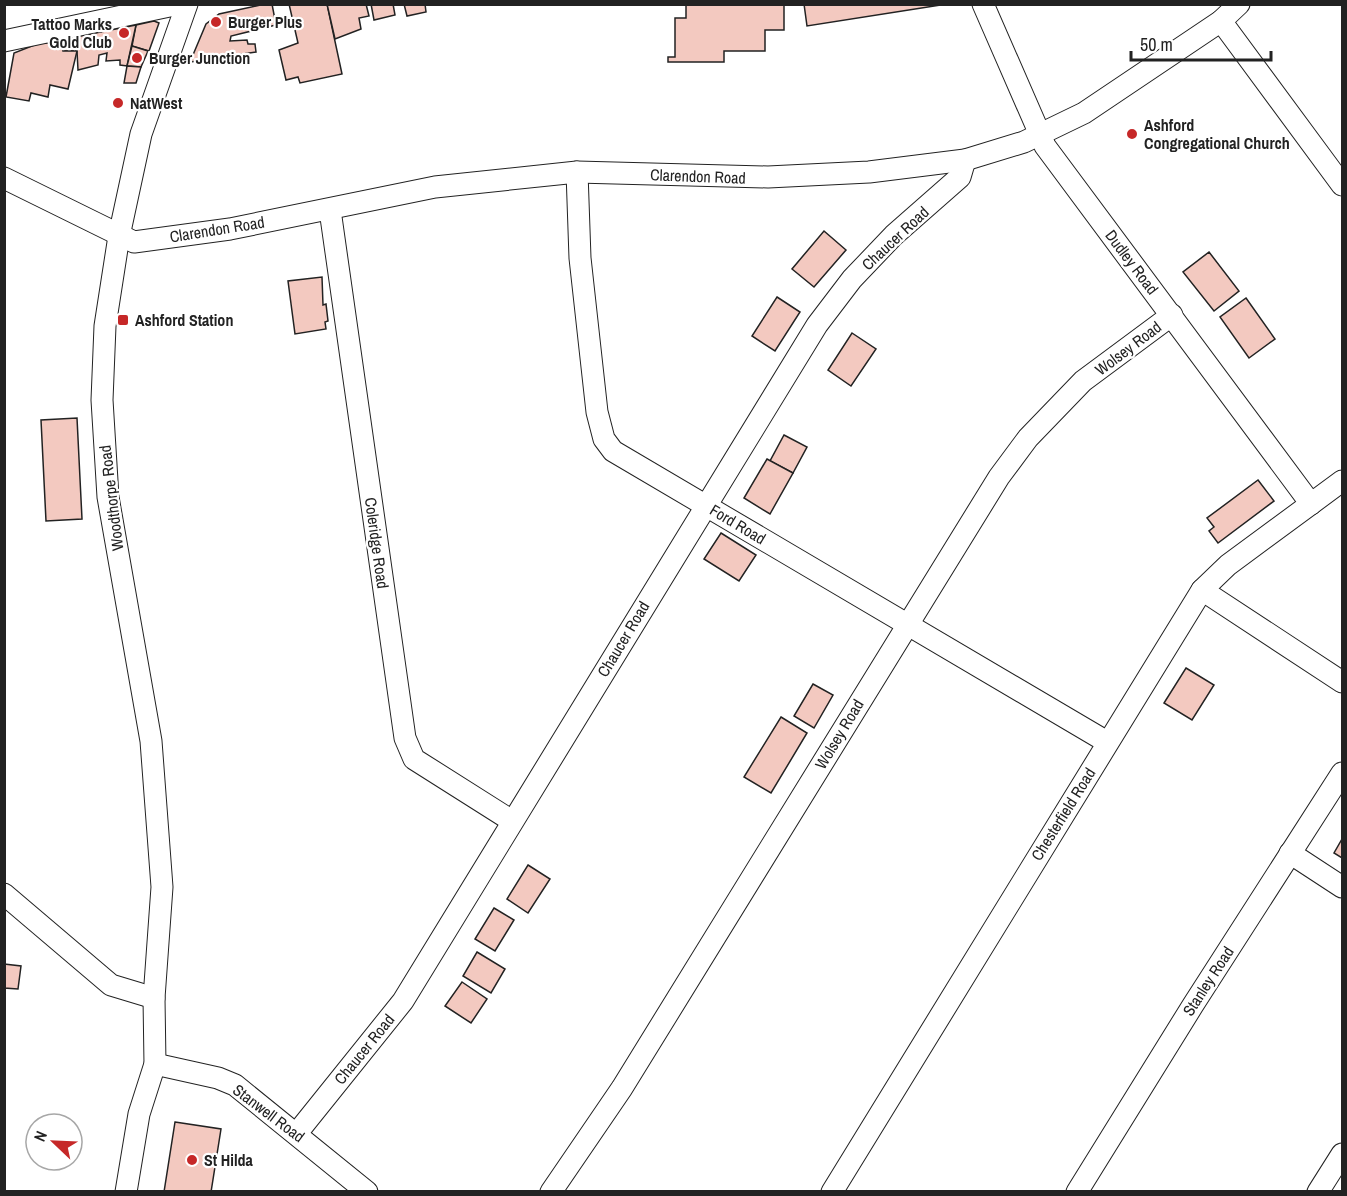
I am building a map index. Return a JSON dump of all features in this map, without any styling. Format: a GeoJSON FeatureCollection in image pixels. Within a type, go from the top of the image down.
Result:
{"type":"FeatureCollection","features":[{"type":"Feature","properties":{"kind":"street"},"geometry":{"type":"LineString","coordinates":[[4,41],[179,4]]}},
{"type":"Feature","properties":{"kind":"street","name":"Woodthorpe Road"},"geometry":{"type":"LineString","coordinates":[[154,998],[162,887],[159,829],[151,741],[108,497],[102,411],[105,326],[119,236],[141,134],[187,4]]}},
{"type":"Feature","properties":{"kind":"street","name":"Dudley Road"},"geometry":{"type":"LineString","coordinates":[[983,4],[1045,146],[1311,504]]}},
{"type":"Feature","properties":{"kind":"street","name":"Clarendon Road"},"geometry":{"type":"LineString","coordinates":[[4,178],[134,242],[227,229],[435,187],[577,172],[768,177],[869,172],[965,160],[1024,142],[1084,113],[1221,21],[1239,4]]}},
{"type":"Feature","properties":{"kind":"street"},"geometry":{"type":"LineString","coordinates":[[1221,21],[1342,185]]}},
{"type":"Feature","properties":{"kind":"street","name":"Chaucer Road"},"geometry":{"type":"LineString","coordinates":[[297,1133],[403,1001],[705,504],[817,325],[852,279],[894,235],[960,177],[965,160]]}},
{"type":"Feature","properties":{"kind":"street","name":"Ford Road"},"geometry":{"type":"LineString","coordinates":[[577,172],[580,258],[597,412],[604,439],[613,450],[1107,742]]}},
{"type":"Feature","properties":{"kind":"street","name":"Coleridge Road"},"geometry":{"type":"LineString","coordinates":[[330,210],[405,738],[414,759],[512,821]]}},
{"type":"Feature","properties":{"kind":"street","name":"Wolsey Road"},"geometry":{"type":"LineString","coordinates":[[551,1191],[622,1088],[906,624],[999,477],[1028,438],[1083,381],[1172,315]]}},
{"type":"Feature","properties":{"kind":"street","name":"Chesterfield Road"},"geometry":{"type":"LineString","coordinates":[[831,1191],[1202,590],[1228,565],[1342,481]]}},
{"type":"Feature","properties":{"kind":"street"},"geometry":{"type":"LineString","coordinates":[[1202,590],[1342,682]]}},
{"type":"Feature","properties":{"kind":"street","name":"Stanley Road"},"geometry":{"type":"LineString","coordinates":[[1077,1191],[1342,773]]}},
{"type":"Feature","properties":{"kind":"street"},"geometry":{"type":"LineString","coordinates":[[1290,854],[1342,887]]}},
{"type":"Feature","properties":{"kind":"street"},"geometry":{"type":"LineString","coordinates":[[4,894],[111,985],[154,998],[155,1064],[139,1114],[126,1191]]}},
{"type":"Feature","properties":{"kind":"street","name":"Stanwell Road"},"geometry":{"type":"LineString","coordinates":[[155,1064],[218,1078],[235,1085],[367,1191]]}},
{"type":"Feature","properties":{"kind":"street"},"geometry":{"type":"LineString","coordinates":[[1318,1191],[1342,1154]]}},
{"type":"Feature","properties":{"kind":"building"},"geometry":{"type":"Polygon","coordinates":[[[272,4],[276,25],[231,36],[230,41],[247,40],[248,44],[255,44],[256,52],[190,62],[206,24],[219,14],[272,4]]]}},
{"type":"Feature","properties":{"kind":"building"},"geometry":{"type":"Polygon","coordinates":[[[289,4],[327,4],[342,74],[300,83],[298,77],[286,80],[279,50],[298,43],[289,4]]]}},
{"type":"Feature","properties":{"kind":"building"},"geometry":{"type":"Polygon","coordinates":[[[327,4],[366,4],[369,16],[359,18],[361,29],[335,39],[327,4]]]}},
{"type":"Feature","properties":{"kind":"building"},"geometry":{"type":"Polygon","coordinates":[[[371,4],[393,4],[395,15],[374,20],[371,4]]]}},
{"type":"Feature","properties":{"kind":"building"},"geometry":{"type":"Polygon","coordinates":[[[404,4],[425,4],[426,12],[407,16],[404,4]]]}},
{"type":"Feature","properties":{"kind":"building"},"geometry":{"type":"Polygon","coordinates":[[[784,4],[784,30],[765,30],[765,51],[724,51],[724,62],[668,62],[668,57],[675,57],[675,18],[686,18],[686,5],[616,5],[784,4]]]}},
{"type":"Feature","properties":{"kind":"building"},"geometry":{"type":"Polygon","coordinates":[[[804,4],[947,4],[807,26],[804,4]]]}},
{"type":"Feature","properties":{"kind":"building"},"geometry":{"type":"Polygon","coordinates":[[[154,21],[159,23],[149,51],[132,46],[136,25],[154,21]]]}},
{"type":"Feature","properties":{"kind":"building"},"geometry":{"type":"Polygon","coordinates":[[[136,25],[127,66],[120,65],[120,60],[106,61],[107,53],[99,55],[98,65],[78,70],[77,51],[63,51],[65,39],[136,25]]]}},
{"type":"Feature","properties":{"kind":"building"},"geometry":{"type":"Polygon","coordinates":[[[42,42],[63,46],[63,51],[77,51],[68,89],[50,85],[48,97],[31,93],[29,101],[6,97],[14,53],[42,42]]]}},
{"type":"Feature","properties":{"kind":"building","name":"Burger Junction"},"geometry":{"type":"Polygon","coordinates":[[[132,46],[148,51],[141,67],[127,66],[132,46]]]}},
{"type":"Feature","properties":{"kind":"building"},"geometry":{"type":"Polygon","coordinates":[[[127,66],[141,67],[136,83],[124,83],[127,66]]]}},
{"type":"Feature","properties":{"kind":"building"},"geometry":{"type":"Polygon","coordinates":[[[824,231],[846,250],[814,287],[792,269],[824,231]]]}},
{"type":"Feature","properties":{"kind":"building"},"geometry":{"type":"Polygon","coordinates":[[[1209,252],[1239,291],[1214,311],[1183,272],[1209,252]]]}},
{"type":"Feature","properties":{"kind":"building"},"geometry":{"type":"Polygon","coordinates":[[[322,277],[323,305],[326,304],[328,321],[325,322],[326,329],[295,334],[288,281],[322,277]]]}},
{"type":"Feature","properties":{"kind":"building"},"geometry":{"type":"Polygon","coordinates":[[[777,297],[800,312],[775,351],[752,336],[777,297]]]}},
{"type":"Feature","properties":{"kind":"building"},"geometry":{"type":"Polygon","coordinates":[[[1246,298],[1275,339],[1249,358],[1220,317],[1246,298]]]}},
{"type":"Feature","properties":{"kind":"building"},"geometry":{"type":"Polygon","coordinates":[[[852,333],[876,349],[851,386],[828,370],[852,333]]]}},
{"type":"Feature","properties":{"kind":"building"},"geometry":{"type":"Polygon","coordinates":[[[77,418],[82,519],[46,521],[41,420],[77,418]]]}},
{"type":"Feature","properties":{"kind":"building"},"geometry":{"type":"Polygon","coordinates":[[[784,435],[807,447],[793,473],[770,461],[784,435]]]}},
{"type":"Feature","properties":{"kind":"building"},"geometry":{"type":"Polygon","coordinates":[[[767,459],[793,473],[770,514],[744,498],[767,459]]]}},
{"type":"Feature","properties":{"kind":"building"},"geometry":{"type":"Polygon","coordinates":[[[1258,480],[1274,501],[1218,543],[1209,531],[1214,527],[1207,518],[1258,480]]]}},
{"type":"Feature","properties":{"kind":"building"},"geometry":{"type":"Polygon","coordinates":[[[721,533],[756,555],[739,581],[704,559],[721,533]]]}},
{"type":"Feature","properties":{"kind":"building"},"geometry":{"type":"Polygon","coordinates":[[[1186,668],[1214,685],[1192,720],[1164,703],[1186,668]]]}},
{"type":"Feature","properties":{"kind":"building"},"geometry":{"type":"Polygon","coordinates":[[[813,684],[833,695],[814,728],[794,716],[813,684]]]}},
{"type":"Feature","properties":{"kind":"building"},"geometry":{"type":"Polygon","coordinates":[[[781,717],[807,733],[771,793],[744,777],[781,717]]]}},
{"type":"Feature","properties":{"kind":"building"},"geometry":{"type":"Polygon","coordinates":[[[1342,839],[1342,858],[1334,853],[1342,839]]]}},
{"type":"Feature","properties":{"kind":"building"},"geometry":{"type":"Polygon","coordinates":[[[528,865],[550,879],[528,913],[507,899],[528,865]]]}},
{"type":"Feature","properties":{"kind":"building"},"geometry":{"type":"Polygon","coordinates":[[[494,908],[514,920],[495,951],[475,939],[494,908]]]}},
{"type":"Feature","properties":{"kind":"building"},"geometry":{"type":"Polygon","coordinates":[[[477,952],[505,969],[491,993],[463,976],[477,952]]]}},
{"type":"Feature","properties":{"kind":"building"},"geometry":{"type":"Polygon","coordinates":[[[4,964],[21,966],[18,989],[4,988],[4,964]]]}},
{"type":"Feature","properties":{"kind":"building"},"geometry":{"type":"Polygon","coordinates":[[[462,982],[487,999],[471,1023],[445,1006],[462,982]]]}},
{"type":"Feature","properties":{"kind":"building","name":"St Hilda"},"geometry":{"type":"Polygon","coordinates":[[[175,1122],[221,1129],[211,1192],[164,1192],[175,1122]]]}},
{"type":"Feature","properties":{"kind":"place","name":"Burger Plus"},"geometry":{"type":"Point","coordinates":[216,22]}},
{"type":"Feature","properties":{"kind":"place","name":"Tattoo Marks Gold Club"},"geometry":{"type":"Point","coordinates":[124,33]}},
{"type":"Feature","properties":{"kind":"place","name":"Burger Junction"},"geometry":{"type":"Point","coordinates":[137,58]}},
{"type":"Feature","properties":{"kind":"place","name":"NatWest"},"geometry":{"type":"Point","coordinates":[118,103]}},
{"type":"Feature","properties":{"kind":"place","name":"Ashford Congregational Church"},"geometry":{"type":"Point","coordinates":[1132,134]}},
{"type":"Feature","properties":{"kind":"place","name":"Ashford Station"},"geometry":{"type":"Point","coordinates":[123,320]}},
{"type":"Feature","properties":{"kind":"place","name":"St Hilda"},"geometry":{"type":"Point","coordinates":[192,1160]}}]}
